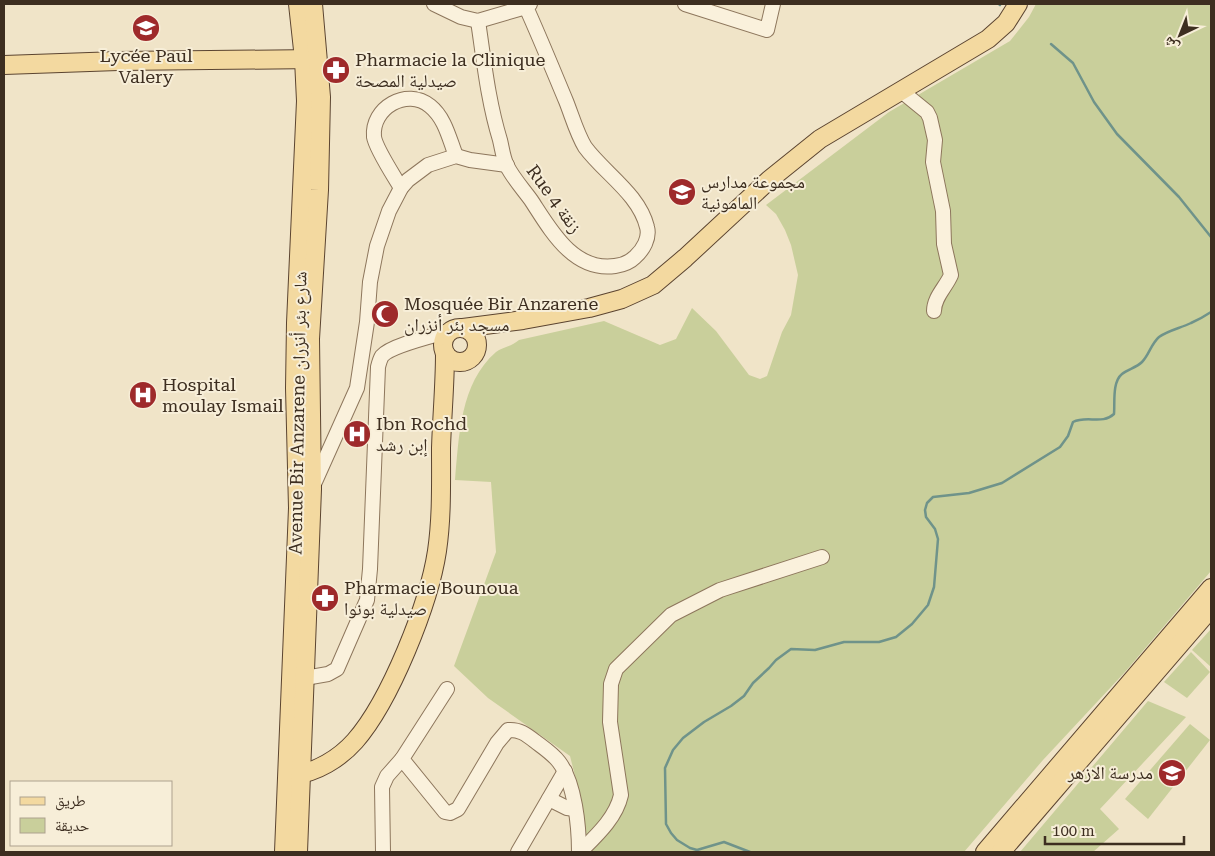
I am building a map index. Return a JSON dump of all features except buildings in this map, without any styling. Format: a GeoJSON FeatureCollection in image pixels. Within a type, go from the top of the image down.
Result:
{"type":"FeatureCollection","features":[{"type":"Feature","properties":{"kind":"main road","name":"Avenue Bir Anzarene شارع بئر أنزران"},"geometry":{"type":"LineString","coordinates":[[284,852],[295,775],[305,678],[312,489],[310,339],[321,97],[298,4]]}},
{"type":"Feature","properties":{"kind":"main road","name":"Avenue Bir Anzarene شارع بئر أنزران"},"geometry":{"type":"LineString","coordinates":[[298,852],[295,775],[298,508],[296,343],[306,101],[311,59],[313,4]]}},
{"type":"Feature","properties":{"kind":"main road"},"geometry":{"type":"LineString","coordinates":[[295,775],[338,756],[354,742],[369,723],[385,694],[412,634],[429,588],[437,550],[442,418],[445,396],[444,341],[449,332],[608,304],[653,286],[796,157],[834,129],[988,39],[1006,23],[1018,4]]}},
{"type":"Feature","properties":{"kind":"main road"},"geometry":{"type":"LineString","coordinates":[[4,65],[118,61],[311,59]]}},
{"type":"Feature","properties":{"kind":"main road"},"geometry":{"type":"LineString","coordinates":[[445,396],[460,369],[471,358],[495,336],[523,320]]}},
{"type":"Feature","properties":{"kind":"main road"},"geometry":{"type":"LineString","coordinates":[[444,352],[448,358],[458,362],[471,358],[477,347],[477,342],[472,333],[458,329]]}},
{"type":"Feature","properties":{"kind":"main road"},"geometry":{"type":"LineString","coordinates":[[985,852],[1211,588]]}},
{"type":"Feature","properties":{"kind":"main road"},"geometry":{"type":"LineString","coordinates":[[1001,852],[1211,608]]}},
{"type":"Feature","properties":{"kind":"street"},"geometry":{"type":"LineString","coordinates":[[434,4],[462,17],[478,21],[528,5]]}},
{"type":"Feature","properties":{"kind":"street"},"geometry":{"type":"LineString","coordinates":[[685,4],[767,30],[773,4]]}},
{"type":"Feature","properties":{"kind":"street","name":"Rue 4 زنقة"},"geometry":{"type":"LineString","coordinates":[[478,21],[491,110],[507,165],[555,236],[574,256],[594,265],[610,267],[628,262],[634,259],[642,250],[648,236],[647,227],[640,210],[629,195],[606,172],[584,145],[528,5]]}},
{"type":"Feature","properties":{"kind":"street"},"geometry":{"type":"LineString","coordinates":[[900,90],[927,112],[934,140],[933,162],[942,211],[944,244],[951,275],[937,298],[934,311]]}},
{"type":"Feature","properties":{"kind":"street"},"geometry":{"type":"LineString","coordinates":[[401,188],[377,146],[374,137],[378,115],[390,103],[398,100],[415,99],[429,105],[444,123],[456,156]]}},
{"type":"Feature","properties":{"kind":"street"},"geometry":{"type":"LineString","coordinates":[[312,489],[357,388],[367,322],[370,282],[377,246],[389,211],[401,188],[408,180],[428,165],[456,156],[470,160],[507,165]]}},
{"type":"Feature","properties":{"kind":"street"},"geometry":{"type":"LineString","coordinates":[[305,678],[328,674],[337,669],[367,600],[370,569],[378,367],[381,357],[396,347],[458,329]]}},
{"type":"Feature","properties":{"kind":"street"},"geometry":{"type":"LineString","coordinates":[[415,342],[444,352]]}},
{"type":"Feature","properties":{"kind":"street"},"geometry":{"type":"LineString","coordinates":[[357,388],[378,392]]}},
{"type":"Feature","properties":{"kind":"street"},"geometry":{"type":"LineString","coordinates":[[579,852],[595,837],[619,805],[621,795],[610,722],[611,684],[616,669],[671,615],[720,590],[822,557]]}},
{"type":"Feature","properties":{"kind":"street"},"geometry":{"type":"LineString","coordinates":[[383,852],[382,787],[387,776],[402,759],[447,690]]}},
{"type":"Feature","properties":{"kind":"street"},"geometry":{"type":"LineString","coordinates":[[402,759],[445,812],[450,813],[458,808],[497,743],[508,730],[515,729],[525,734],[554,756],[565,771],[575,809],[579,852]]}},
{"type":"Feature","properties":{"kind":"street"},"geometry":{"type":"LineString","coordinates":[[518,852],[565,771]]}},
{"type":"Feature","properties":{"kind":"street"},"geometry":{"type":"LineString","coordinates":[[549,799],[567,808],[575,809]]}},
{"type":"Feature","properties":{"kind":"green space"},"geometry":{"type":"Polygon","coordinates":[[[1036,4],[1211,4],[1211,571],[1125,672],[1043,760],[964,852],[585,852],[583,808],[570,756],[488,698],[454,666],[496,552],[491,482],[455,480],[460,429],[468,395],[475,379],[496,352],[519,340],[604,321],[660,345],[676,339],[692,308],[716,331],[749,375],[760,379],[767,376],[782,332],[791,315],[798,275],[791,245],[785,230],[776,214],[766,205],[889,112],[1010,41],[1029,17],[1036,4]]]}},
{"type":"Feature","properties":{"kind":"green space"},"geometry":{"type":"Polygon","coordinates":[[[1211,629],[1211,667],[1192,650],[1211,629]]]}},
{"type":"Feature","properties":{"kind":"green space"},"geometry":{"type":"Polygon","coordinates":[[[1191,652],[1210,672],[1187,698],[1164,682],[1191,652]]]}},
{"type":"Feature","properties":{"kind":"green space"},"geometry":{"type":"Polygon","coordinates":[[[1148,701],[1186,717],[1100,809],[1119,829],[1093,852],[1020,852],[1148,701]]]}},
{"type":"Feature","properties":{"kind":"green space"},"geometry":{"type":"Polygon","coordinates":[[[1190,724],[1210,740],[1148,819],[1125,799],[1190,724]]]}},
{"type":"Feature","properties":{"kind":"waterway"},"geometry":{"type":"LineString","coordinates":[[1051,44],[1073,63],[1094,102],[1117,134],[1179,197],[1211,237]]}},
{"type":"Feature","properties":{"kind":"waterway"},"geometry":{"type":"LineString","coordinates":[[750,852],[724,842],[697,850],[677,840],[671,833],[666,824],[665,768],[673,750],[683,738],[744,696],[753,683],[776,660],[791,649],[815,650],[844,642],[879,642],[896,637],[912,624],[928,605],[934,587],[938,539],[935,529],[926,517],[927,503],[933,497],[969,493],[1002,483],[1060,447],[1068,436],[1073,422],[1084,419],[1099,420],[1114,414],[1115,387],[1122,374],[1142,362],[1159,337],[1196,321],[1211,312]]}},
{"type":"Feature","properties":{"kind":"place","name":"Lycée Paul Valery"},"geometry":{"type":"Point","coordinates":[146,28]}},
{"type":"Feature","properties":{"kind":"place","name":"Pharmacie la Clinique صيدلية المصحة"},"geometry":{"type":"Point","coordinates":[336,70]}},
{"type":"Feature","properties":{"kind":"place","name":"مجموعة مدارس المامونية"},"geometry":{"type":"Point","coordinates":[682,192]}},
{"type":"Feature","properties":{"kind":"place","name":"Mosquée Bir Anzarene مسجد بئر أنزران"},"geometry":{"type":"Point","coordinates":[385,314]}},
{"type":"Feature","properties":{"kind":"place","name":"Hospital moulay Ismail"},"geometry":{"type":"Point","coordinates":[143,395]}},
{"type":"Feature","properties":{"kind":"place","name":"Ibn Rochd إبن رشد"},"geometry":{"type":"Point","coordinates":[357,434]}},
{"type":"Feature","properties":{"kind":"place","name":"Pharmacie Bounoua صيدلية بونوا"},"geometry":{"type":"Point","coordinates":[325,598]}},
{"type":"Feature","properties":{"kind":"place","name":"مدرسة الازهر"},"geometry":{"type":"Point","coordinates":[1172,773]}}]}
